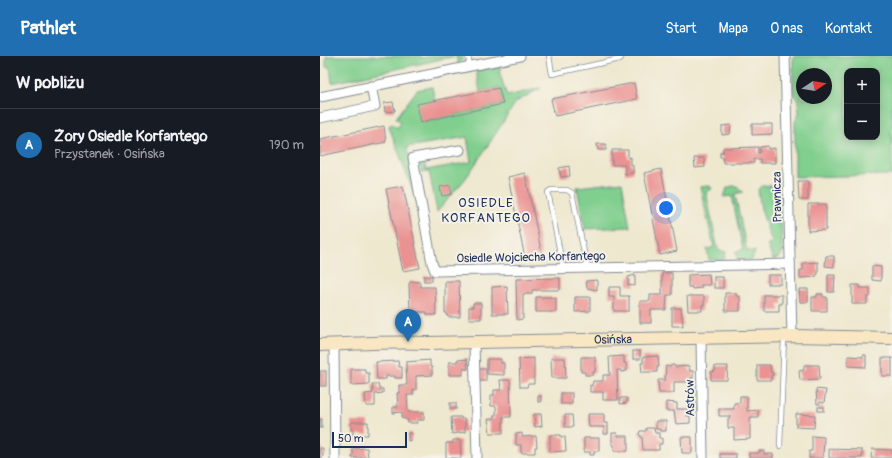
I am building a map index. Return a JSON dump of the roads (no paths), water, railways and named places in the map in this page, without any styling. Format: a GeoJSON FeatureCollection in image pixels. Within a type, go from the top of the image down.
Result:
{"type":"FeatureCollection","features":[{"type":"Feature","properties":{"kind":"street"},"geometry":{"type":"LineString","coordinates":[[320,97],[520,56]]}},
{"type":"Feature","properties":{"kind":"street","name":"Prawnicza"},"geometry":{"type":"LineString","coordinates":[[786,56],[790,264],[788,336]]}},
{"type":"Feature","properties":{"kind":"street"},"geometry":{"type":"LineString","coordinates":[[320,118],[375,106],[371,86]]}},
{"type":"Feature","properties":{"kind":"street","name":"Osiedle Wojciecha Korfantego"},"geometry":{"type":"LineString","coordinates":[[460,150],[413,158],[432,263],[435,271],[790,264]]}},
{"type":"Feature","properties":{"kind":"street","name":"Osińska"},"geometry":{"type":"LineString","coordinates":[[320,345],[379,342],[474,342],[788,336],[892,338]]}},
{"type":"Feature","properties":{"kind":"street","name":"Astrów"},"geometry":{"type":"LineString","coordinates":[[701,338],[704,458]]}},
{"type":"Feature","properties":{"kind":"street"},"geometry":{"type":"LineString","coordinates":[[474,342],[477,458]]}},
{"type":"Feature","properties":{"kind":"street"},"geometry":{"type":"LineString","coordinates":[[334,345],[335,458]]}},
{"type":"Feature","properties":{"kind":"lane"},"geometry":{"type":"LineString","coordinates":[[468,56],[470,66]]}},
{"type":"Feature","properties":{"kind":"lane"},"geometry":{"type":"LineString","coordinates":[[548,56],[552,74],[620,59],[622,56]]}},
{"type":"Feature","properties":{"kind":"lane"},"geometry":{"type":"LineString","coordinates":[[563,268],[548,192],[551,190],[567,190],[572,193],[587,267]]}},
{"type":"Feature","properties":{"kind":"lane"},"geometry":{"type":"LineString","coordinates":[[780,446],[788,336]]}},
{"type":"Feature","properties":{"kind":"place","name":"Żory Osiedle Korfantego"},"geometry":{"type":"Point","coordinates":[408,342]}},
{"type":"Feature","properties":{"kind":"district","name":"OSIEDLE KORFANTEGO"},"geometry":{"type":"Point","coordinates":[486,210]}}]}
